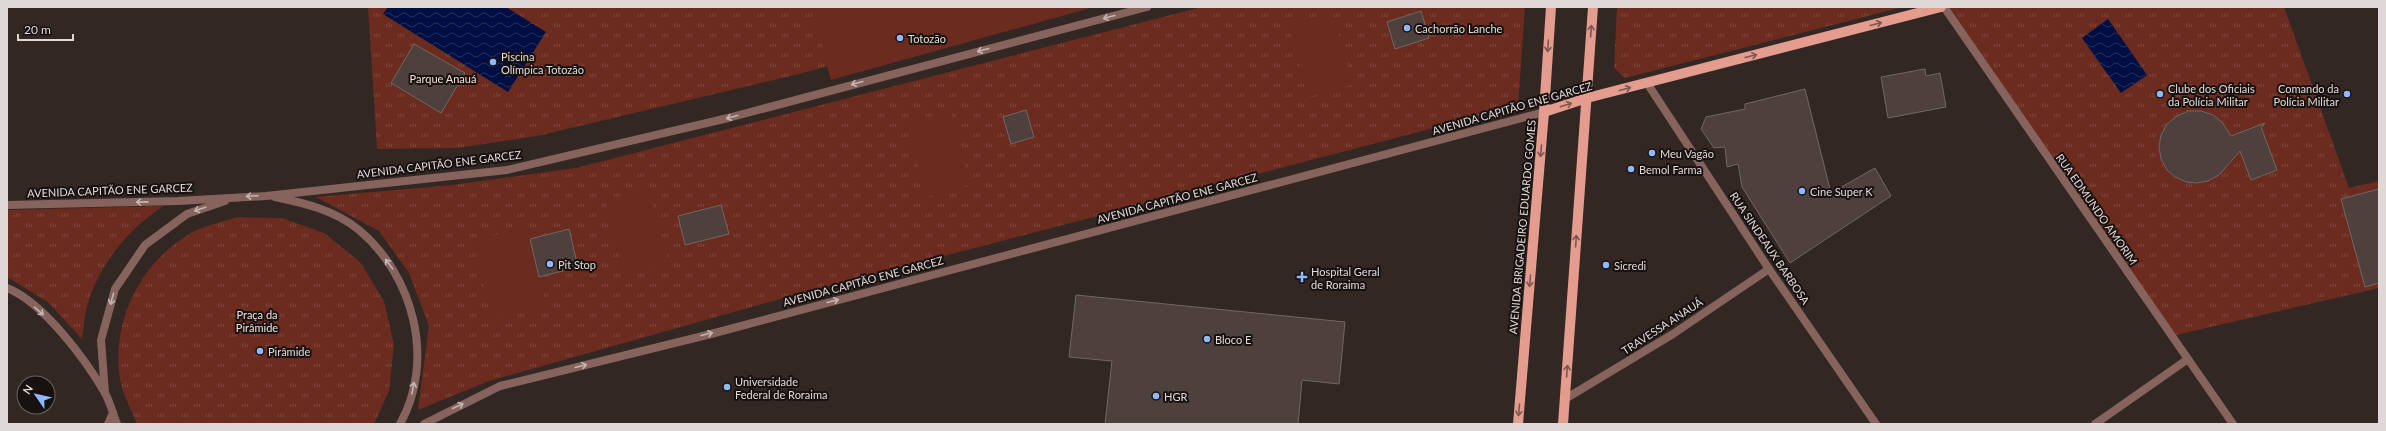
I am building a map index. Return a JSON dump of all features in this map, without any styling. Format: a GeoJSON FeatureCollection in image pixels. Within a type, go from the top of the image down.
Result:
{"type":"FeatureCollection","features":[{"type":"Feature","properties":{"kind":"main road","name":"AVENIDA BRIGADEIRO EDUARDO GOMES"},"geometry":{"type":"LineString","coordinates":[[1518,424],[1544,112],[1551,7]]}},
{"type":"Feature","properties":{"kind":"main road"},"geometry":{"type":"LineString","coordinates":[[1563,424],[1593,7]]}},
{"type":"Feature","properties":{"kind":"main road","name":"AVENIDA CAPITÃO ENE GARCEZ"},"geometry":{"type":"LineString","coordinates":[[1544,112],[1587,98],[1941,7]]}},
{"type":"Feature","properties":{"kind":"street","name":"AVENIDA CAPITÃO ENE GARCEZ"},"geometry":{"type":"LineString","coordinates":[[7,205],[266,196],[507,170],[728,118],[1146,7]]}},
{"type":"Feature","properties":{"kind":"street","name":"RUA EDMUNDO AMORIM"},"geometry":{"type":"LineString","coordinates":[[1944,7],[2232,424]]}},
{"type":"Feature","properties":{"kind":"street","name":"RUA SINDEAUX BARBOSA"},"geometry":{"type":"LineString","coordinates":[[1647,83],[1769,269],[1876,424]]}},
{"type":"Feature","properties":{"kind":"street","name":"AVENIDA CAPITÃO ENE GARCEZ"},"geometry":{"type":"LineString","coordinates":[[424,424],[500,386],[718,332],[1522,120],[1544,112]]}},
{"type":"Feature","properties":{"kind":"street","name":"AVENIDA CAPITÃO ENE GARCEZ"},"geometry":{"type":"LineString","coordinates":[[266,196],[315,205],[346,222],[358,229],[392,266],[412,311],[418,360],[408,409],[400,424]]}},
{"type":"Feature","properties":{"kind":"street","name":"AVENIDA CAPITÃO ENE GARCEZ"},"geometry":{"type":"LineString","coordinates":[[105,393],[101,340],[115,289],[144,245],[187,214],[237,197]]}},
{"type":"Feature","properties":{"kind":"street","name":"TRAVESSA ANAUÁ"},"geometry":{"type":"LineString","coordinates":[[1565,399],[1673,334],[1769,269]]}},
{"type":"Feature","properties":{"kind":"street","name":"AVENIDA CAPITÃO ENE GARCEZ"},"geometry":{"type":"LineString","coordinates":[[7,288],[33,306],[58,327],[105,393],[118,424]]}},
{"type":"Feature","properties":{"kind":"street"},"geometry":{"type":"LineString","coordinates":[[2095,424],[2188,359]]}},
{"type":"Feature","properties":{"kind":"street"},"geometry":{"type":"LineString","coordinates":[[108,424],[113,413]]}},
{"type":"Feature","properties":{"kind":"green space","name":"Parque Anauá"},"geometry":{"type":"Polygon","coordinates":[[[368,7],[1053,7],[795,75],[537,136],[458,148],[377,149],[368,7]]]}},
{"type":"Feature","properties":{"kind":"green space","name":"Totozão"},"geometry":{"type":"Polygon","coordinates":[[[812,7],[1094,7],[831,80],[812,7]]]}},
{"type":"Feature","properties":{"kind":"green space"},"geometry":{"type":"Polygon","coordinates":[[[1202,7],[1525,7],[1518,106],[787,297],[489,381],[418,410],[429,326],[409,273],[379,231],[316,197],[453,185],[576,168],[1202,7]]]}},
{"type":"Feature","properties":{"kind":"green space"},"geometry":{"type":"Polygon","coordinates":[[[1617,7],[1903,7],[1625,78],[1614,68],[1617,7]]]}},
{"type":"Feature","properties":{"kind":"green space","name":"Clube dos Oficiais da Polícia Militar"},"geometry":{"type":"Polygon","coordinates":[[[1944,7],[2284,7],[2349,188],[2379,181],[2379,288],[2172,336],[1944,7]]]}},
{"type":"Feature","properties":{"kind":"green space"},"geometry":{"type":"Polygon","coordinates":[[[1333,14],[1352,85],[1308,97],[1289,26],[1333,14]]]}},
{"type":"Feature","properties":{"kind":"green space"},"geometry":{"type":"Polygon","coordinates":[[[951,111],[970,185],[926,197],[907,123],[951,111]]]}},
{"type":"Feature","properties":{"kind":"green space"},"geometry":{"type":"Polygon","coordinates":[[[649,189],[668,263],[623,275],[605,200],[649,189]]]}},
{"type":"Feature","properties":{"kind":"green space"},"geometry":{"type":"Polygon","coordinates":[[[163,206],[127,236],[117,248],[100,274],[88,303],[82,339],[48,302],[7,277],[7,210],[163,206]]]}},
{"type":"Feature","properties":{"kind":"green space","name":"Praça da Pirâmide"},"geometry":{"type":"Polygon","coordinates":[[[237,217],[282,218],[324,233],[360,262],[384,301],[394,345],[389,391],[374,424],[137,424],[122,389],[118,361],[120,339],[125,317],[133,296],[144,277],[174,244],[193,232],[209,225],[237,217]]]}},
{"type":"Feature","properties":{"kind":"green space"},"geometry":{"type":"Polygon","coordinates":[[[526,227],[546,304],[492,318],[473,241],[526,227]]]}},
{"type":"Feature","properties":{"kind":"water","name":"Piscina Olímpica Totozão"},"geometry":{"type":"Polygon","coordinates":[[[388,7],[506,7],[546,32],[508,92],[383,14],[388,7]]]}},
{"type":"Feature","properties":{"kind":"water"},"geometry":{"type":"Polygon","coordinates":[[[2108,19],[2147,75],[2121,93],[2082,38],[2108,19]]]}},
{"type":"Feature","properties":{"kind":"building"},"geometry":{"type":"Polygon","coordinates":[[[1421,11],[1429,38],[1395,49],[1387,22],[1421,11]]]}},
{"type":"Feature","properties":{"kind":"building"},"geometry":{"type":"Polygon","coordinates":[[[414,44],[465,73],[441,113],[391,83],[414,44]]]}},
{"type":"Feature","properties":{"kind":"building"},"geometry":{"type":"Polygon","coordinates":[[[1925,69],[1926,76],[1940,73],[1946,107],[1888,118],[1881,77],[1925,69]]]}},
{"type":"Feature","properties":{"kind":"building"},"geometry":{"type":"Polygon","coordinates":[[[1805,89],[1831,193],[1875,168],[1891,196],[1790,263],[1742,187],[1738,164],[1727,167],[1725,147],[1714,148],[1701,129],[1706,117],[1745,109],[1745,104],[1805,89]]]}},
{"type":"Feature","properties":{"kind":"building"},"geometry":{"type":"Polygon","coordinates":[[[1026,110],[1034,137],[1011,144],[1003,117],[1026,110]]]}},
{"type":"Feature","properties":{"kind":"building"},"geometry":{"type":"Polygon","coordinates":[[[2188,111],[2201,111],[2213,115],[2222,122],[2231,136],[2265,123],[2261,127],[2277,170],[2251,180],[2240,151],[2219,175],[2208,181],[2197,183],[2186,182],[2175,177],[2167,170],[2161,159],[2159,147],[2161,135],[2167,124],[2177,116],[2188,111]]]}},
{"type":"Feature","properties":{"kind":"building"},"geometry":{"type":"Polygon","coordinates":[[[2379,189],[2379,283],[2365,287],[2341,199],[2379,189]]]}},
{"type":"Feature","properties":{"kind":"building"},"geometry":{"type":"Polygon","coordinates":[[[721,205],[729,234],[685,245],[678,216],[721,205]]]}},
{"type":"Feature","properties":{"kind":"building"},"geometry":{"type":"Polygon","coordinates":[[[569,229],[578,267],[539,277],[530,239],[569,229]]]}},
{"type":"Feature","properties":{"kind":"building","name":"Bloco E"},"geometry":{"type":"Polygon","coordinates":[[[1076,295],[1345,322],[1339,384],[1302,380],[1298,424],[1105,424],[1112,361],[1069,357],[1076,295]]]}},
{"type":"Feature","properties":{"kind":"place","name":"Cachorrão Lanche"},"geometry":{"type":"Point","coordinates":[1407,28]}},
{"type":"Feature","properties":{"kind":"place","name":"Totozão"},"geometry":{"type":"Point","coordinates":[900,38]}},
{"type":"Feature","properties":{"kind":"place","name":"Piscina Olímpica Totozão"},"geometry":{"type":"Point","coordinates":[493,62]}},
{"type":"Feature","properties":{"kind":"place","name":"Clube dos Oficiais da Polícia Militar"},"geometry":{"type":"Point","coordinates":[2160,94]}},
{"type":"Feature","properties":{"kind":"place","name":"Comando da Polícia Militar"},"geometry":{"type":"Point","coordinates":[2347,94]}},
{"type":"Feature","properties":{"kind":"place","name":"Meu Vagão"},"geometry":{"type":"Point","coordinates":[1652,153]}},
{"type":"Feature","properties":{"kind":"place","name":"Bemol Farma"},"geometry":{"type":"Point","coordinates":[1631,169]}},
{"type":"Feature","properties":{"kind":"place","name":"Cine Super K"},"geometry":{"type":"Point","coordinates":[1802,191]}},
{"type":"Feature","properties":{"kind":"place","name":"Pit Stop"},"geometry":{"type":"Point","coordinates":[550,264]}},
{"type":"Feature","properties":{"kind":"place","name":"Sicredi"},"geometry":{"type":"Point","coordinates":[1606,265]}},
{"type":"Feature","properties":{"kind":"place","name":"Hospital Geral de Roraima"},"geometry":{"type":"Point","coordinates":[1302,277]}},
{"type":"Feature","properties":{"kind":"place","name":"Bloco E"},"geometry":{"type":"Point","coordinates":[1207,339]}},
{"type":"Feature","properties":{"kind":"place","name":"Pirâmide"},"geometry":{"type":"Point","coordinates":[260,351]}},
{"type":"Feature","properties":{"kind":"place","name":"Universidade Federal de Roraima"},"geometry":{"type":"Point","coordinates":[727,387]}},
{"type":"Feature","properties":{"kind":"place","name":"HGR"},"geometry":{"type":"Point","coordinates":[1156,396]}}]}
